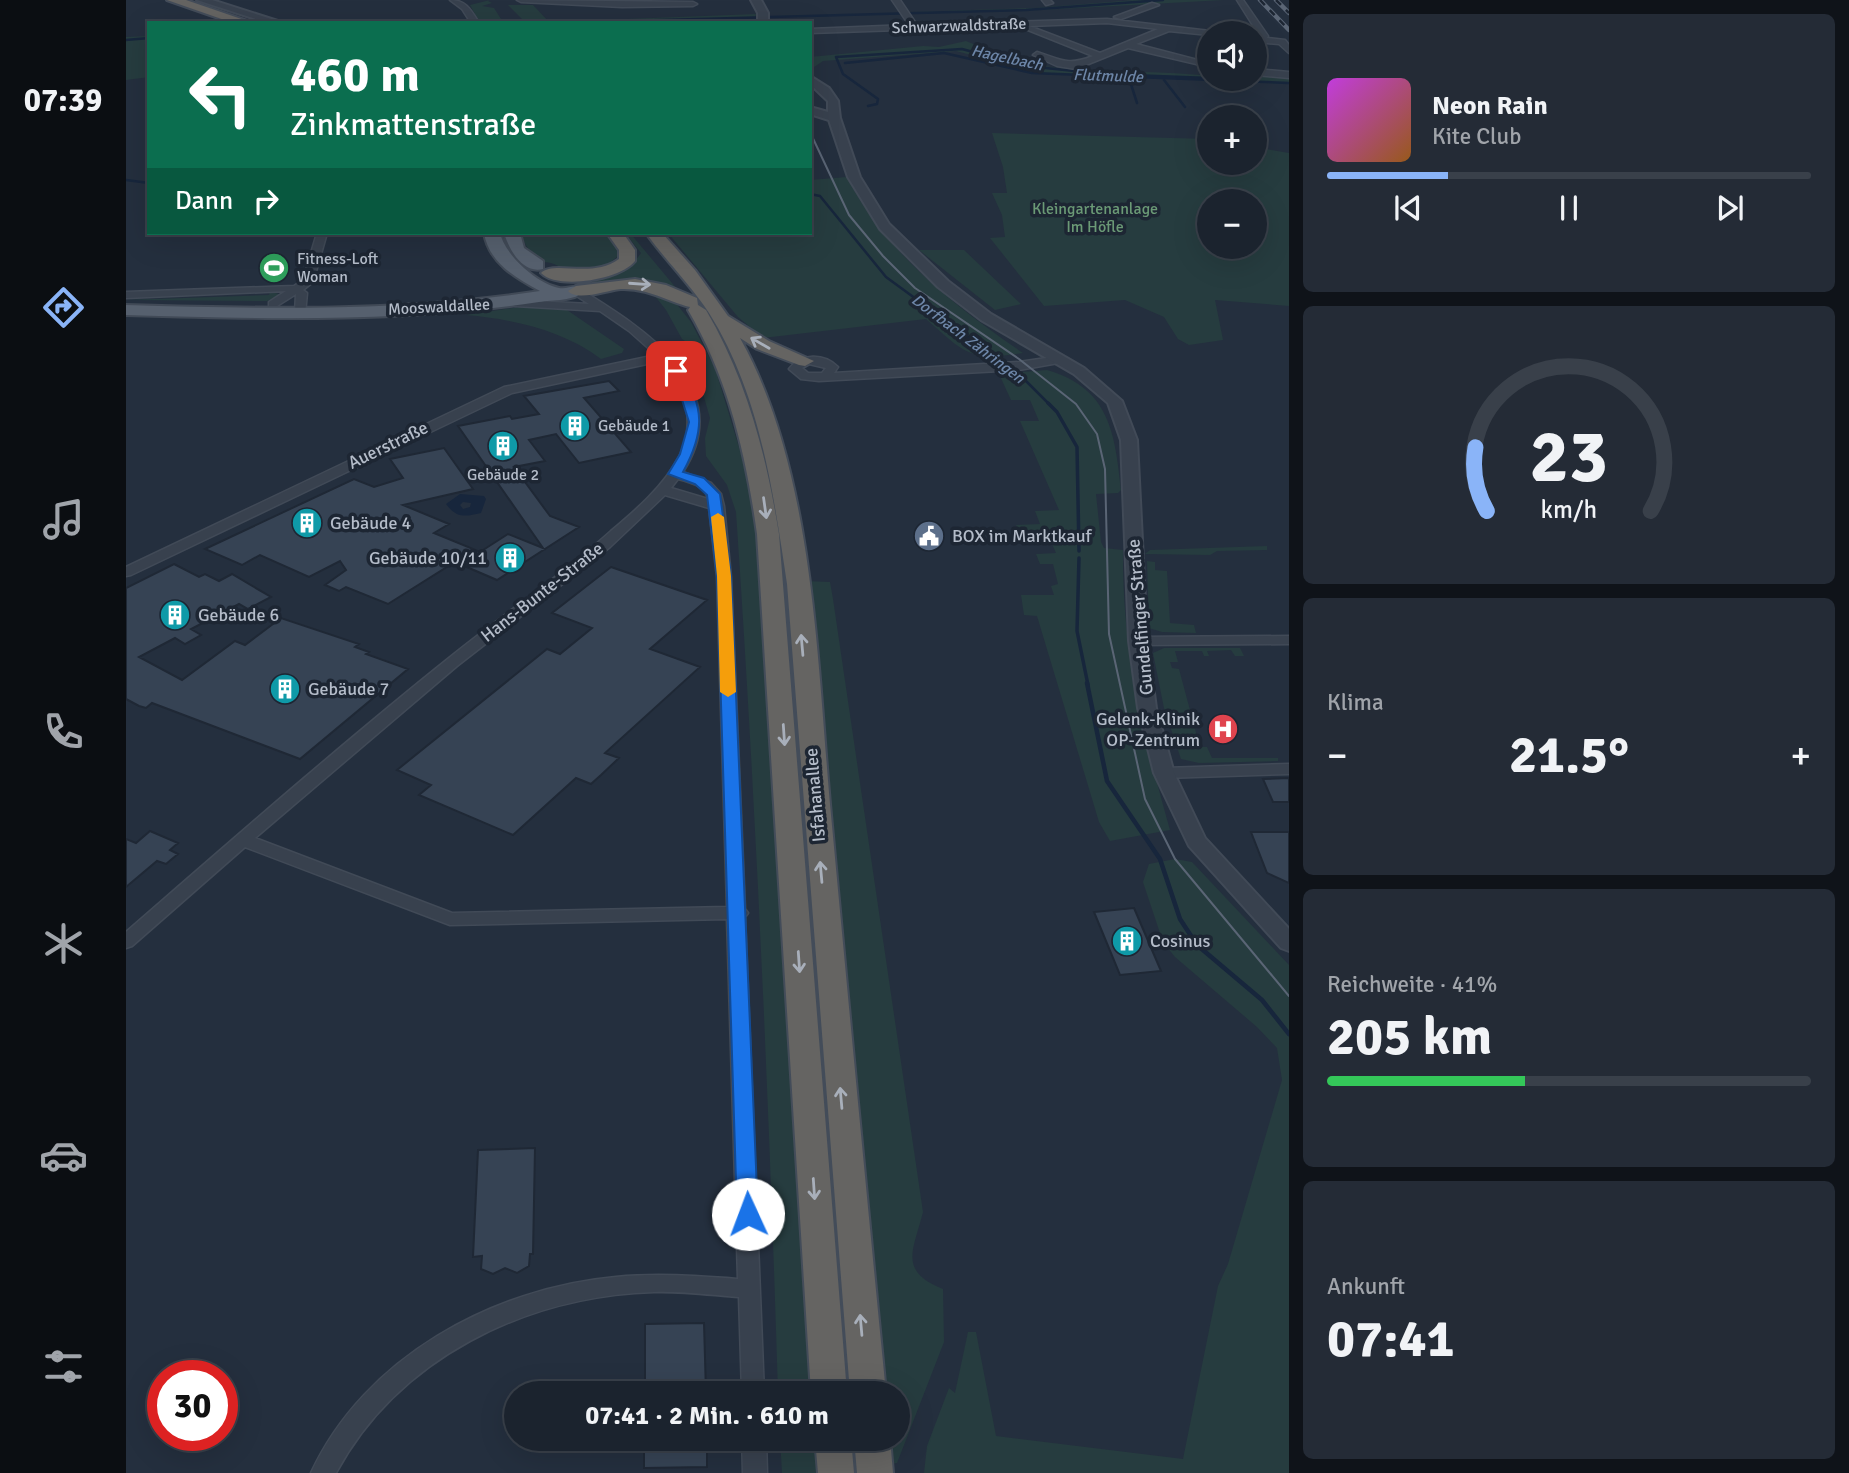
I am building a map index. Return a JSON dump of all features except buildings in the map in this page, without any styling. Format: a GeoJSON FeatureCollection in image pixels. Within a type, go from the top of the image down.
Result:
{"type":"FeatureCollection","features":[{"type":"Feature","properties":{"kind":"highway"},"geometry":{"type":"LineString","coordinates":[[169,2],[221,21]]}},
{"type":"Feature","properties":{"kind":"highway"},"geometry":{"type":"LineString","coordinates":[[169,2],[240,21]]}},
{"type":"Feature","properties":{"kind":"highway"},"geometry":{"type":"LineString","coordinates":[[571,294],[604,280],[627,261],[627,250],[616,235]]}},
{"type":"Feature","properties":{"kind":"highway","name":"Isfahanallee"},"geometry":{"type":"LineString","coordinates":[[638,235],[691,302],[723,359],[740,404],[757,465],[768,534],[828,1381]]}},
{"type":"Feature","properties":{"kind":"highway","name":"Isfahanallee"},"geometry":{"type":"LineString","coordinates":[[656,235],[720,317],[747,367],[772,434],[798,584],[867,1381]]}},
{"type":"Feature","properties":{"kind":"highway"},"geometry":{"type":"LineString","coordinates":[[571,294],[598,298],[604,280]]}},
{"type":"Feature","properties":{"kind":"highway"},"geometry":{"type":"LineString","coordinates":[[604,280],[649,284],[691,302]]}},
{"type":"Feature","properties":{"kind":"highway"},"geometry":{"type":"LineString","coordinates":[[720,317],[762,345],[805,361]]}},
{"type":"Feature","properties":{"kind":"highway"},"geometry":{"type":"LineString","coordinates":[[834,1451],[836,1473]]}},
{"type":"Feature","properties":{"kind":"highway"},"geometry":{"type":"LineString","coordinates":[[873,1451],[875,1473]]}},
{"type":"Feature","properties":{"kind":"main road","name":"Hans-Bunte-Straße"},"geometry":{"type":"LineString","coordinates":[[493,235],[499,252],[521,272],[571,294]]}},
{"type":"Feature","properties":{"kind":"main road","name":"Hans-Bunte-Straße"},"geometry":{"type":"LineString","coordinates":[[513,235],[517,250],[571,294]]}},
{"type":"Feature","properties":{"kind":"main road"},"geometry":{"type":"LineString","coordinates":[[503,299],[517,282],[521,272]]}},
{"type":"Feature","properties":{"kind":"main road","name":"Mooswaldallee"},"geometry":{"type":"LineString","coordinates":[[126,310],[301,302],[503,299],[571,294]]}},
{"type":"Feature","properties":{"kind":"main road","name":"Mooswaldallee"},"geometry":{"type":"LineString","coordinates":[[126,302],[301,302]]}},
{"type":"Feature","properties":{"kind":"street"},"geometry":{"type":"LineString","coordinates":[[202,0],[272,21]]}},
{"type":"Feature","properties":{"kind":"street"},"geometry":{"type":"LineString","coordinates":[[455,0],[462,0]]}},
{"type":"Feature","properties":{"kind":"street"},"geometry":{"type":"LineString","coordinates":[[455,0],[465,7],[474,21]]}},
{"type":"Feature","properties":{"kind":"street"},"geometry":{"type":"LineString","coordinates":[[522,0],[694,5]]}},
{"type":"Feature","properties":{"kind":"street"},"geometry":{"type":"LineString","coordinates":[[756,0],[763,18]]}},
{"type":"Feature","properties":{"kind":"street"},"geometry":{"type":"LineString","coordinates":[[896,0],[915,28]]}},
{"type":"Feature","properties":{"kind":"street"},"geometry":{"type":"LineString","coordinates":[[1240,2],[1254,21]]}},
{"type":"Feature","properties":{"kind":"street","name":"Schwarzwaldstraße"},"geometry":{"type":"LineString","coordinates":[[1107,22],[1155,5]]}},
{"type":"Feature","properties":{"kind":"street"},"geometry":{"type":"LineString","coordinates":[[1058,10],[1068,22]]}},
{"type":"Feature","properties":{"kind":"street","name":"Schwarzwaldstraße"},"geometry":{"type":"LineString","coordinates":[[812,31],[1107,22],[1197,31]]}},
{"type":"Feature","properties":{"kind":"street"},"geometry":{"type":"LineString","coordinates":[[1020,24],[1058,42],[1098,55]]}},
{"type":"Feature","properties":{"kind":"street"},"geometry":{"type":"LineString","coordinates":[[1037,55],[1068,66],[1171,27]]}},
{"type":"Feature","properties":{"kind":"street"},"geometry":{"type":"LineString","coordinates":[[1267,41],[1282,43],[1289,51]]}},
{"type":"Feature","properties":{"kind":"street"},"geometry":{"type":"LineString","coordinates":[[1128,45],[1197,62]]}},
{"type":"Feature","properties":{"kind":"street"},"geometry":{"type":"LineString","coordinates":[[1267,73],[1289,75]]}},
{"type":"Feature","properties":{"kind":"street"},"geometry":{"type":"LineString","coordinates":[[812,83],[820,99]]}},
{"type":"Feature","properties":{"kind":"street","name":"Gundelfinger Straße"},"geometry":{"type":"LineString","coordinates":[[820,99],[841,136],[857,182],[893,235],[943,284],[986,317],[1055,357],[1115,401],[1125,426],[1130,459],[1138,641],[1147,708],[1164,773],[1196,841],[1289,943]]}},
{"type":"Feature","properties":{"kind":"street"},"geometry":{"type":"LineString","coordinates":[[812,111],[830,117]]}},
{"type":"Feature","properties":{"kind":"street"},"geometry":{"type":"LineString","coordinates":[[301,302],[321,235]]}},
{"type":"Feature","properties":{"kind":"street"},"geometry":{"type":"LineString","coordinates":[[503,299],[571,294]]}},
{"type":"Feature","properties":{"kind":"street","name":"Hans-Bunte-Straße"},"geometry":{"type":"LineString","coordinates":[[126,942],[453,662],[610,538],[662,491],[675,474],[686,454],[695,422],[682,379],[644,336],[571,294]]}},
{"type":"Feature","properties":{"kind":"street","name":"Mooswaldallee"},"geometry":{"type":"LineString","coordinates":[[126,295],[301,302]]}},
{"type":"Feature","properties":{"kind":"street","name":"Auerstraße"},"geometry":{"type":"LineString","coordinates":[[126,572],[508,390],[663,357]]}},
{"type":"Feature","properties":{"kind":"street"},"geometry":{"type":"LineString","coordinates":[[805,361],[829,370],[1015,363],[1055,357]]}},
{"type":"Feature","properties":{"kind":"street"},"geometry":{"type":"LineString","coordinates":[[675,474],[709,486],[717,506],[724,576],[729,750],[739,913],[753,1381]]}},
{"type":"Feature","properties":{"kind":"street"},"geometry":{"type":"LineString","coordinates":[[662,491],[717,506]]}},
{"type":"Feature","properties":{"kind":"street"},"geometry":{"type":"LineString","coordinates":[[1138,641],[1289,640]]}},
{"type":"Feature","properties":{"kind":"street"},"geometry":{"type":"LineString","coordinates":[[1164,773],[1289,769]]}},
{"type":"Feature","properties":{"kind":"street"},"geometry":{"type":"LineString","coordinates":[[244,840],[450,919],[739,913]]}},
{"type":"Feature","properties":{"kind":"street"},"geometry":{"type":"LineString","coordinates":[[323,1473],[356,1418],[388,1386],[466,1331],[502,1315],[559,1296],[615,1287],[654,1283],[750,1289]]}},
{"type":"Feature","properties":{"kind":"street"},"geometry":{"type":"LineString","coordinates":[[754,1451],[755,1473]]}},
{"type":"Feature","properties":{"kind":"green space"},"geometry":{"type":"Polygon","coordinates":[[[490,0],[488,1],[492,3],[482,6],[494,8],[501,19],[508,21],[479,21],[470,5],[490,0]]]}},
{"type":"Feature","properties":{"kind":"green space"},"geometry":{"type":"Polygon","coordinates":[[[1135,0],[1224,0],[1041,10],[909,12],[1034,8],[1135,0]]]}},
{"type":"Feature","properties":{"kind":"green space"},"geometry":{"type":"Polygon","coordinates":[[[508,5],[533,5],[548,21],[524,21],[508,5]]]}},
{"type":"Feature","properties":{"kind":"green space"},"geometry":{"type":"Polygon","coordinates":[[[756,14],[755,18],[613,21],[575,21],[756,14]]]}},
{"type":"Feature","properties":{"kind":"green space"},"geometry":{"type":"Polygon","coordinates":[[[147,36],[147,77],[126,80],[126,37],[147,36]]]}},
{"type":"Feature","properties":{"kind":"green space"},"geometry":{"type":"Polygon","coordinates":[[[966,41],[1032,64],[1098,71],[1197,75],[1197,80],[1039,73],[956,51],[823,61],[814,67],[812,66],[812,57],[923,46],[939,47],[966,41]]]}},
{"type":"Feature","properties":{"kind":"green space"},"geometry":{"type":"Polygon","coordinates":[[[1267,75],[1289,76],[1289,84],[1267,83],[1267,75]]]}},
{"type":"Feature","properties":{"kind":"green space","name":"Kleingartenanlage Im Höfle"},"geometry":{"type":"Polygon","coordinates":[[[992,133],[1197,139],[1197,175],[1267,175],[1267,149],[1289,153],[1289,306],[1215,300],[1223,340],[1189,345],[1178,339],[1164,317],[1125,300],[1044,306],[990,238],[1005,237],[1002,215],[992,193],[1007,193],[1003,167],[992,133]]]}},
{"type":"Feature","properties":{"kind":"green space"},"geometry":{"type":"Polygon","coordinates":[[[847,177],[881,230],[923,276],[971,316],[1023,353],[991,356],[969,352],[926,319],[763,338],[738,317],[670,235],[812,235],[812,180],[847,177]]]}},
{"type":"Feature","properties":{"kind":"green space"},"geometry":{"type":"Polygon","coordinates":[[[523,235],[610,235],[619,249],[619,255],[597,269],[571,271],[544,262],[527,246],[523,235]]]}},
{"type":"Feature","properties":{"kind":"green space"},"geometry":{"type":"Polygon","coordinates":[[[627,235],[632,235],[677,289],[647,280],[594,284],[590,282],[625,269],[641,253],[627,235]]]}},
{"type":"Feature","properties":{"kind":"green space"},"geometry":{"type":"Polygon","coordinates":[[[919,250],[964,250],[1021,304],[995,310],[919,250]]]}},
{"type":"Feature","properties":{"kind":"green space"},"geometry":{"type":"Polygon","coordinates":[[[270,291],[281,295],[267,301],[126,300],[269,295],[270,291]]]}},
{"type":"Feature","properties":{"kind":"green space"},"geometry":{"type":"Polygon","coordinates":[[[651,291],[671,297],[691,322],[715,368],[745,467],[756,522],[813,1381],[778,1381],[761,953],[736,512],[727,485],[706,456],[705,438],[710,418],[699,380],[705,360],[703,353],[682,339],[666,310],[651,291]]]}},
{"type":"Feature","properties":{"kind":"green space"},"geometry":{"type":"Polygon","coordinates":[[[519,307],[567,310],[624,349],[622,353],[601,359],[554,333],[501,319],[466,315],[519,307]]]}},
{"type":"Feature","properties":{"kind":"green space"},"geometry":{"type":"Polygon","coordinates":[[[1047,370],[1084,388],[1097,401],[1112,432],[1121,490],[1118,493],[1096,494],[1101,542],[1104,548],[1123,550],[1130,658],[1143,726],[1170,830],[1110,841],[1099,822],[1037,616],[1024,615],[1021,595],[1054,595],[1051,586],[1058,584],[1053,564],[1040,564],[1036,554],[1056,553],[1052,544],[1025,545],[1016,525],[1040,524],[1035,511],[1059,510],[1020,421],[1039,421],[1030,400],[1011,400],[999,374],[1047,370]]]}},
{"type":"Feature","properties":{"kind":"green space"},"geometry":{"type":"Polygon","coordinates":[[[1267,546],[1267,550],[1217,551],[1210,555],[1145,554],[1150,550],[1267,546]]]}},
{"type":"Feature","properties":{"kind":"green space"},"geometry":{"type":"Polygon","coordinates":[[[1147,561],[1155,562],[1155,570],[1167,571],[1170,623],[1194,625],[1196,633],[1162,632],[1149,628],[1147,561]]]}},
{"type":"Feature","properties":{"kind":"green space"},"geometry":{"type":"Polygon","coordinates":[[[804,581],[830,582],[923,1212],[912,1258],[919,1275],[943,1289],[944,1342],[910,1430],[910,1381],[880,1381],[804,581]]]}},
{"type":"Feature","properties":{"kind":"green space"},"geometry":{"type":"Polygon","coordinates":[[[1164,648],[1240,648],[1244,656],[1235,656],[1231,650],[1207,651],[1209,656],[1204,656],[1202,651],[1175,651],[1178,662],[1170,662],[1172,668],[1179,669],[1198,740],[1193,740],[1195,747],[1207,747],[1212,758],[1278,758],[1278,761],[1199,763],[1181,759],[1164,708],[1153,653],[1164,648]]]}},
{"type":"Feature","properties":{"kind":"green space"},"geometry":{"type":"Polygon","coordinates":[[[1175,859],[1192,862],[1289,965],[1289,1473],[924,1473],[927,1446],[949,1388],[955,1393],[968,1332],[976,1332],[996,1436],[1183,1459],[1218,1286],[1228,1264],[1282,1080],[1277,1048],[1257,1027],[1175,957],[1163,942],[1143,882],[1149,864],[1175,859]]]}},
{"type":"Feature","properties":{"kind":"green space"},"geometry":{"type":"Polygon","coordinates":[[[809,928],[814,929],[850,1381],[840,1381],[809,928]]]}},
{"type":"Feature","properties":{"kind":"green space"},"geometry":{"type":"Polygon","coordinates":[[[781,1451],[818,1451],[820,1473],[782,1473],[781,1451]]]}},
{"type":"Feature","properties":{"kind":"green space"},"geometry":{"type":"Polygon","coordinates":[[[886,1451],[902,1451],[897,1463],[887,1464],[886,1451]]]}},
{"type":"Feature","properties":{"kind":"waterway"},"geometry":{"type":"LineString","coordinates":[[624,21],[1026,10],[1163,0]]}},
{"type":"Feature","properties":{"kind":"waterway"},"geometry":{"type":"LineString","coordinates":[[126,40],[147,38]]}},
{"type":"Feature","properties":{"kind":"waterway","name":"Hagelbach"},"geometry":{"type":"LineString","coordinates":[[868,106],[877,104],[878,99],[843,74],[836,57],[962,49],[1026,66],[1104,74],[1197,78]]}},
{"type":"Feature","properties":{"kind":"waterway","name":"Flutmulde"},"geometry":{"type":"LineString","coordinates":[[845,63],[944,53],[1032,73],[1289,83]]}},
{"type":"Feature","properties":{"kind":"waterway"},"geometry":{"type":"LineString","coordinates":[[1129,78],[1137,103]]}},
{"type":"Feature","properties":{"kind":"waterway"},"geometry":{"type":"LineString","coordinates":[[1164,80],[1185,107]]}},
{"type":"Feature","properties":{"kind":"waterway","name":"Dorfbach Zähringen"},"geometry":{"type":"LineString","coordinates":[[126,180],[147,183]]}},
{"type":"Feature","properties":{"kind":"waterway","name":"Dorfbach Zähringen"},"geometry":{"type":"LineString","coordinates":[[812,194],[820,196],[886,277],[1020,375],[1057,412],[1077,447],[1079,551]]}},
{"type":"Feature","properties":{"kind":"waterway"},"geometry":{"type":"LineString","coordinates":[[458,511],[453,504],[460,498],[479,499],[476,510],[464,513]]}},
{"type":"Feature","properties":{"kind":"waterway","name":"Dorfbach Zähringen"},"geometry":{"type":"LineString","coordinates":[[1079,558],[1077,631],[1088,685]]}},
{"type":"Feature","properties":{"kind":"waterway","name":"Dorfbach Zähringen"},"geometry":{"type":"LineString","coordinates":[[1087,683],[1107,781],[1160,859],[1180,919],[1197,945],[1262,1000],[1289,1034]]}},
{"type":"Feature","properties":{"kind":"tram line"},"geometry":{"type":"LineString","coordinates":[[812,136],[849,215],[883,256],[915,288],[1019,359],[1076,404],[1097,434],[1105,469],[1109,634],[1145,799],[1175,859],[1289,996]]}},
{"type":"Feature","properties":{"kind":"railway"},"geometry":{"type":"LineString","coordinates":[[1260,0],[1289,30]]}},
{"type":"Feature","properties":{"kind":"railway"},"geometry":{"type":"LineString","coordinates":[[1276,0],[1289,13]]}},
{"type":"Feature","properties":{"kind":"slow traffic"},"geometry":{"type":"LineString","coordinates":[[718,517],[724,576],[728,692]]}},
{"type":"Feature","properties":{"kind":"place","name":"Fitness-Loft Woman"},"geometry":{"type":"Point","coordinates":[274,268]}},
{"type":"Feature","properties":{"kind":"place","name":"Gebäude 1"},"geometry":{"type":"Point","coordinates":[575,426]}},
{"type":"Feature","properties":{"kind":"place","name":"Gebäude 2"},"geometry":{"type":"Point","coordinates":[503,446]}},
{"type":"Feature","properties":{"kind":"place","name":"Gebäude 4"},"geometry":{"type":"Point","coordinates":[307,523]}},
{"type":"Feature","properties":{"kind":"place","name":"BOX im Marktkauf"},"geometry":{"type":"Point","coordinates":[929,536]}},
{"type":"Feature","properties":{"kind":"place","name":"Gebäude 10/11"},"geometry":{"type":"Point","coordinates":[510,558]}},
{"type":"Feature","properties":{"kind":"place","name":"Gebäude 6"},"geometry":{"type":"Point","coordinates":[175,615]}},
{"type":"Feature","properties":{"kind":"place","name":"Gebäude 7"},"geometry":{"type":"Point","coordinates":[285,689]}},
{"type":"Feature","properties":{"kind":"place","name":"Gelenk-Klinik OP-Zentrum"},"geometry":{"type":"Point","coordinates":[1223,729]}},
{"type":"Feature","properties":{"kind":"place","name":"Cosinus"},"geometry":{"type":"Point","coordinates":[1127,941]}},
{"type":"Feature","properties":{"kind":"route"},"geometry":{"type":"LineString","coordinates":[[676,371],[688,391],[695,422],[693,436],[675,474],[700,481],[709,486],[714,494],[724,576],[729,750],[739,913],[748,1214]]}}]}
